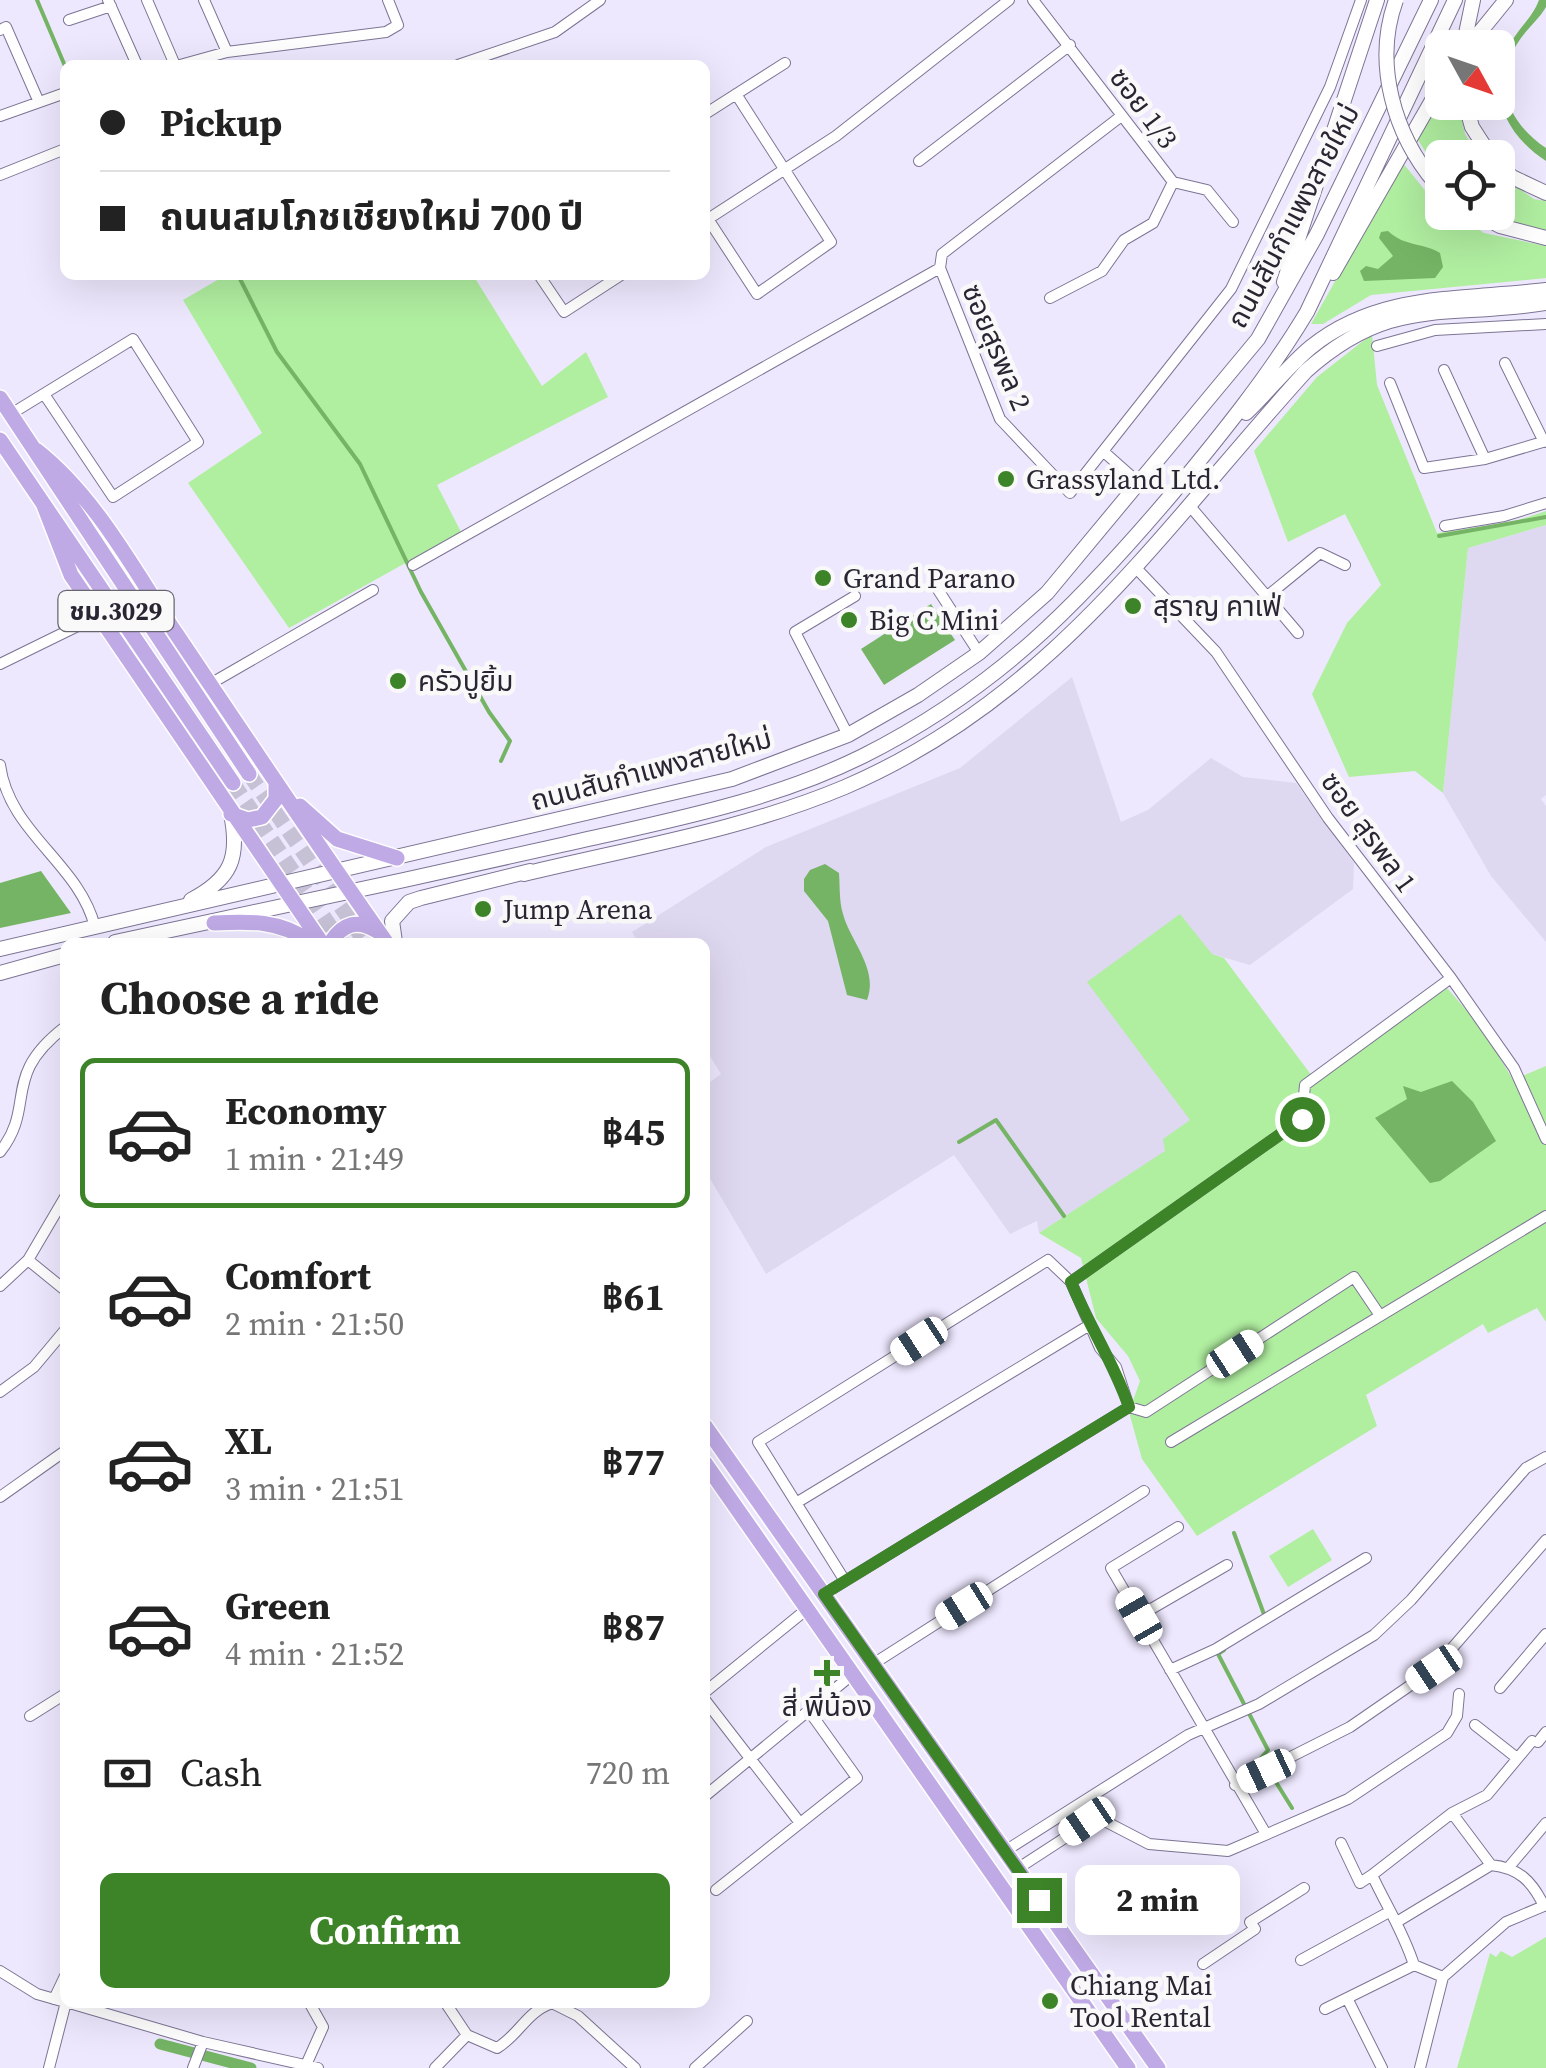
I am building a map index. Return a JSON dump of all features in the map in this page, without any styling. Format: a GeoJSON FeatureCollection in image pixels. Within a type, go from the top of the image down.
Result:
{"type":"FeatureCollection","features":[{"type":"Feature","properties":{"kind":"main road"},"geometry":{"type":"LineString","coordinates":[[1273,316],[1377,0]]}},
{"type":"Feature","properties":{"kind":"main road"},"geometry":{"type":"LineString","coordinates":[[1396,0],[1386,49],[1394,110],[1409,146],[1425,167]]}},
{"type":"Feature","properties":{"kind":"main road","name":"ถนนสันกำแพงสายใหม่"},"geometry":{"type":"LineString","coordinates":[[0,950],[732,779],[848,735],[979,653],[1047,594],[1234,372],[1273,316],[1431,0]]}},
{"type":"Feature","properties":{"kind":"main road","name":"ถนนสันกำแพงสายใหม่"},"geometry":{"type":"LineString","coordinates":[[136,938],[350,893],[761,796],[828,772],[897,738],[1024,652],[1092,588],[1208,452],[1307,312],[1455,0]]}},
{"type":"Feature","properties":{"kind":"main road"},"geometry":{"type":"LineString","coordinates":[[1468,30],[1473,0]]}},
{"type":"Feature","properties":{"kind":"main road"},"geometry":{"type":"LineString","coordinates":[[1480,30],[1506,0]]}},
{"type":"Feature","properties":{"kind":"main road"},"geometry":{"type":"LineString","coordinates":[[1307,312],[1425,112]]}},
{"type":"Feature","properties":{"kind":"main road"},"geometry":{"type":"LineString","coordinates":[[1515,179],[1546,193]]}},
{"type":"Feature","properties":{"kind":"main road"},"geometry":{"type":"LineString","coordinates":[[1515,230],[1546,238]]}},
{"type":"Feature","properties":{"kind":"main road"},"geometry":{"type":"LineString","coordinates":[[1208,452],[1310,348],[1361,316],[1423,300],[1546,290]]}},
{"type":"Feature","properties":{"kind":"main road"},"geometry":{"type":"LineString","coordinates":[[394,938],[392,921],[409,902],[756,817],[817,797],[913,754],[985,709],[1063,645],[1306,372],[1339,342],[1367,327],[1416,314],[1546,304]]}},
{"type":"Feature","properties":{"kind":"main road","name":"ชม.3029"},"geometry":{"type":"LineString","coordinates":[[0,398],[249,774]]}},
{"type":"Feature","properties":{"kind":"main road","name":"ชม.3029"},"geometry":{"type":"LineString","coordinates":[[0,440],[233,783]]}},
{"type":"Feature","properties":{"kind":"main road"},"geometry":{"type":"LineString","coordinates":[[36,450],[70,481],[383,938]]}},
{"type":"Feature","properties":{"kind":"main road"},"geometry":{"type":"LineString","coordinates":[[42,503],[71,575],[317,938]]}},
{"type":"Feature","properties":{"kind":"main road"},"geometry":{"type":"LineString","coordinates":[[1092,588],[1131,572]]}},
{"type":"Feature","properties":{"kind":"main road"},"geometry":{"type":"LineString","coordinates":[[985,709],[1024,652]]}},
{"type":"Feature","properties":{"kind":"main road"},"geometry":{"type":"LineString","coordinates":[[231,814],[248,820],[262,818],[276,800],[276,782]]}},
{"type":"Feature","properties":{"kind":"main road"},"geometry":{"type":"LineString","coordinates":[[276,782],[337,840],[396,858]]}},
{"type":"Feature","properties":{"kind":"main road"},"geometry":{"type":"LineString","coordinates":[[761,796],[817,797]]}},
{"type":"Feature","properties":{"kind":"main road"},"geometry":{"type":"LineString","coordinates":[[177,908],[228,873],[236,847],[231,814]]}},
{"type":"Feature","properties":{"kind":"main road"},"geometry":{"type":"LineString","coordinates":[[524,874],[618,832]]}},
{"type":"Feature","properties":{"kind":"main road"},"geometry":{"type":"LineString","coordinates":[[214,923],[255,921],[292,930],[304,938]]}},
{"type":"Feature","properties":{"kind":"main road"},"geometry":{"type":"LineString","coordinates":[[334,938],[356,923],[383,938]]}},
{"type":"Feature","properties":{"kind":"main road"},"geometry":{"type":"LineString","coordinates":[[0,973],[60,957]]}},
{"type":"Feature","properties":{"kind":"main road"},"geometry":{"type":"LineString","coordinates":[[710,1433],[1158,2068]]}},
{"type":"Feature","properties":{"kind":"main road"},"geometry":{"type":"LineString","coordinates":[[710,1470],[1128,2068]]}},
{"type":"Feature","properties":{"kind":"street"},"geometry":{"type":"LineString","coordinates":[[147,0],[176,60]]}},
{"type":"Feature","properties":{"kind":"street"},"geometry":{"type":"LineString","coordinates":[[204,0],[228,52]]}},
{"type":"Feature","properties":{"kind":"street"},"geometry":{"type":"LineString","coordinates":[[197,60],[228,52],[386,32],[398,25],[388,0]]}},
{"type":"Feature","properties":{"kind":"street"},"geometry":{"type":"LineString","coordinates":[[473,60],[555,32],[600,0]]}},
{"type":"Feature","properties":{"kind":"street"},"geometry":{"type":"LineString","coordinates":[[710,217],[836,136],[1009,0]]}},
{"type":"Feature","properties":{"kind":"street","name":"ซอย 1/3"},"geometry":{"type":"LineString","coordinates":[[1033,0],[1172,182],[1208,190],[1233,222]]}},
{"type":"Feature","properties":{"kind":"street"},"geometry":{"type":"LineString","coordinates":[[1140,484],[1104,452],[1214,316],[1245,265],[1330,87],[1361,0]]}},
{"type":"Feature","properties":{"kind":"street"},"geometry":{"type":"LineString","coordinates":[[69,20],[109,3],[135,60]]}},
{"type":"Feature","properties":{"kind":"street"},"geometry":{"type":"LineString","coordinates":[[3,28],[38,100]]}},
{"type":"Feature","properties":{"kind":"street"},"geometry":{"type":"LineString","coordinates":[[919,161],[1070,45]]}},
{"type":"Feature","properties":{"kind":"street"},"geometry":{"type":"LineString","coordinates":[[710,111],[785,63]]}},
{"type":"Feature","properties":{"kind":"street"},"geometry":{"type":"LineString","coordinates":[[710,226],[757,294],[831,242],[736,94]]}},
{"type":"Feature","properties":{"kind":"street"},"geometry":{"type":"LineString","coordinates":[[0,116],[60,95]]}},
{"type":"Feature","properties":{"kind":"street","name":"ซอยสุรพล 2"},"geometry":{"type":"LineString","coordinates":[[1104,452],[1070,493],[1000,419],[940,268],[942,254],[1120,117]]}},
{"type":"Feature","properties":{"kind":"street"},"geometry":{"type":"LineString","coordinates":[[0,176],[60,151]]}},
{"type":"Feature","properties":{"kind":"street"},"geometry":{"type":"LineString","coordinates":[[1050,298],[1102,270],[1124,240],[1153,224],[1172,182]]}},
{"type":"Feature","properties":{"kind":"street"},"geometry":{"type":"LineString","coordinates":[[413,565],[940,268]]}},
{"type":"Feature","properties":{"kind":"street"},"geometry":{"type":"LineString","coordinates":[[542,280],[564,312],[613,280]]}},
{"type":"Feature","properties":{"kind":"street"},"geometry":{"type":"LineString","coordinates":[[1416,314],[1420,332]]}},
{"type":"Feature","properties":{"kind":"street"},"geometry":{"type":"LineString","coordinates":[[1377,346],[1420,332],[1546,324]]}},
{"type":"Feature","properties":{"kind":"street"},"geometry":{"type":"LineString","coordinates":[[11,414],[132,339],[198,442],[113,497],[44,394]]}},
{"type":"Feature","properties":{"kind":"street"},"geometry":{"type":"LineString","coordinates":[[1390,383],[1424,468],[1485,459],[1545,441],[1505,364]]}},
{"type":"Feature","properties":{"kind":"street"},"geometry":{"type":"LineString","coordinates":[[1444,370],[1485,459]]}},
{"type":"Feature","properties":{"kind":"street"},"geometry":{"type":"LineString","coordinates":[[1445,526],[1504,516],[1546,503]]}},
{"type":"Feature","properties":{"kind":"street"},"geometry":{"type":"LineString","coordinates":[[1189,506],[1298,633]]}},
{"type":"Feature","properties":{"kind":"street"},"geometry":{"type":"LineString","coordinates":[[1265,598],[1320,553],[1344,565]]}},
{"type":"Feature","properties":{"kind":"street","name":"ซอย สุรพล 1"},"geometry":{"type":"LineString","coordinates":[[1131,572],[1216,652],[1328,818],[1451,978],[1514,1068],[1546,1138]]}},
{"type":"Feature","properties":{"kind":"street"},"geometry":{"type":"LineString","coordinates":[[933,582],[979,653]]}},
{"type":"Feature","properties":{"kind":"street"},"geometry":{"type":"LineString","coordinates":[[210,684],[373,590]]}},
{"type":"Feature","properties":{"kind":"street"},"geometry":{"type":"LineString","coordinates":[[848,735],[794,632],[856,596]]}},
{"type":"Feature","properties":{"kind":"street"},"geometry":{"type":"LineString","coordinates":[[0,664],[98,616]]}},
{"type":"Feature","properties":{"kind":"street"},"geometry":{"type":"LineString","coordinates":[[0,765],[6,793],[31,835],[68,873],[89,906],[95,927]]}},
{"type":"Feature","properties":{"kind":"street"},"geometry":{"type":"LineString","coordinates":[[1071,1282],[1302,1119],[1305,1085],[1451,978]]}},
{"type":"Feature","properties":{"kind":"street"},"geometry":{"type":"LineString","coordinates":[[0,1152],[12,1134],[20,1080],[27,1063],[60,1032]]}},
{"type":"Feature","properties":{"kind":"street"},"geometry":{"type":"LineString","coordinates":[[0,1286],[28,1260],[60,1206]]}},
{"type":"Feature","properties":{"kind":"street"},"geometry":{"type":"LineString","coordinates":[[1171,1442],[1546,1216]]}},
{"type":"Feature","properties":{"kind":"street"},"geometry":{"type":"LineString","coordinates":[[28,1260],[60,1286]]}},
{"type":"Feature","properties":{"kind":"street"},"geometry":{"type":"LineString","coordinates":[[845,1581],[758,1442],[1048,1260],[1071,1282],[1088,1326],[1116,1367],[1129,1407]]}},
{"type":"Feature","properties":{"kind":"street"},"geometry":{"type":"LineString","coordinates":[[824,1594],[1129,1407],[1146,1412],[1354,1277],[1379,1314]]}},
{"type":"Feature","properties":{"kind":"street"},"geometry":{"type":"LineString","coordinates":[[796,1503],[1088,1326]]}},
{"type":"Feature","properties":{"kind":"street"},"geometry":{"type":"LineString","coordinates":[[0,1392],[34,1367],[60,1336]]}},
{"type":"Feature","properties":{"kind":"street"},"geometry":{"type":"LineString","coordinates":[[0,1497],[60,1455]]}},
{"type":"Feature","properties":{"kind":"street"},"geometry":{"type":"LineString","coordinates":[[1005,1851],[1202,1728],[1252,1708],[1387,1624],[1526,1468],[1546,1457]]}},
{"type":"Feature","properties":{"kind":"street"},"geometry":{"type":"LineString","coordinates":[[873,1664],[1144,1491]]}},
{"type":"Feature","properties":{"kind":"street"},"geometry":{"type":"LineString","coordinates":[[1178,1526],[1111,1568],[1266,1834]]}},
{"type":"Feature","properties":{"kind":"street"},"geometry":{"type":"LineString","coordinates":[[1235,1785],[1350,1727],[1434,1669],[1546,1540]]}},
{"type":"Feature","properties":{"kind":"street"},"geometry":{"type":"LineString","coordinates":[[1170,1670],[1216,1649],[1366,1558]]}},
{"type":"Feature","properties":{"kind":"street"},"geometry":{"type":"LineString","coordinates":[[1139,1616],[1227,1565]]}},
{"type":"Feature","properties":{"kind":"street"},"geometry":{"type":"LineString","coordinates":[[710,1688],[807,1609]]}},
{"type":"Feature","properties":{"kind":"street"},"geometry":{"type":"LineString","coordinates":[[1500,1688],[1546,1634]]}},
{"type":"Feature","properties":{"kind":"street"},"geometry":{"type":"LineString","coordinates":[[710,1792],[853,1674]]}},
{"type":"Feature","properties":{"kind":"street"},"geometry":{"type":"LineString","coordinates":[[1017,1869],[1097,1817],[1150,1844],[1228,1851],[1248,1846],[1266,1834],[1348,1799],[1448,1733],[1457,1716],[1459,1694]]}},
{"type":"Feature","properties":{"kind":"street"},"geometry":{"type":"LineString","coordinates":[[30,1716],[60,1697]]}},
{"type":"Feature","properties":{"kind":"street"},"geometry":{"type":"LineString","coordinates":[[710,1707],[800,1823]]}},
{"type":"Feature","properties":{"kind":"street"},"geometry":{"type":"LineString","coordinates":[[716,1890],[858,1778],[809,1710]]}},
{"type":"Feature","properties":{"kind":"street"},"geometry":{"type":"LineString","coordinates":[[1474,1726],[1517,1758]]}},
{"type":"Feature","properties":{"kind":"street"},"geometry":{"type":"LineString","coordinates":[[1341,1844],[1360,1883],[1452,1813],[1487,1795],[1517,1758],[1546,1732]]}},
{"type":"Feature","properties":{"kind":"street"},"geometry":{"type":"LineString","coordinates":[[1452,1813],[1491,1865]]}},
{"type":"Feature","properties":{"kind":"street"},"geometry":{"type":"LineString","coordinates":[[1508,1867],[1546,1824]]}},
{"type":"Feature","properties":{"kind":"street"},"geometry":{"type":"LineString","coordinates":[[1400,1920],[1491,1865],[1508,1867],[1525,1876],[1545,1906],[1506,1922],[1443,1977],[1420,2068]]}},
{"type":"Feature","properties":{"kind":"street"},"geometry":{"type":"LineString","coordinates":[[1372,1875],[1389,1912],[1400,1920],[1414,1966]]}},
{"type":"Feature","properties":{"kind":"street"},"geometry":{"type":"LineString","coordinates":[[1202,1964],[1255,1930],[1250,1922],[1304,1888]]}},
{"type":"Feature","properties":{"kind":"street"},"geometry":{"type":"LineString","coordinates":[[1300,1960],[1389,1912]]}},
{"type":"Feature","properties":{"kind":"street"},"geometry":{"type":"LineString","coordinates":[[1325,2009],[1414,1966],[1443,1977]]}},
{"type":"Feature","properties":{"kind":"street"},"geometry":{"type":"LineString","coordinates":[[0,1971],[37,1994],[60,2001]]}},
{"type":"Feature","properties":{"kind":"street"},"geometry":{"type":"LineString","coordinates":[[1346,1998],[1382,2068]]}},
{"type":"Feature","properties":{"kind":"street"},"geometry":{"type":"LineString","coordinates":[[49,2068],[62,2008]]}},
{"type":"Feature","properties":{"kind":"street"},"geometry":{"type":"LineString","coordinates":[[84,2008],[204,2042],[312,2066],[323,2027],[312,2008]]}},
{"type":"Feature","properties":{"kind":"street"},"geometry":{"type":"LineString","coordinates":[[450,2008],[468,2035],[497,2048],[538,2008]]}},
{"type":"Feature","properties":{"kind":"street"},"geometry":{"type":"LineString","coordinates":[[562,2008],[578,2016],[635,2068]]}},
{"type":"Feature","properties":{"kind":"street"},"geometry":{"type":"LineString","coordinates":[[695,2068],[747,2022]]}},
{"type":"Feature","properties":{"kind":"street"},"geometry":{"type":"LineString","coordinates":[[435,2068],[468,2035]]}},
{"type":"Feature","properties":{"kind":"street"},"geometry":{"type":"LineString","coordinates":[[194,2068],[204,2042]]}},
{"type":"Feature","properties":{"kind":"shaded area"},"geometry":{"type":"Polygon","coordinates":[[[1539,0],[1546,0],[1546,7],[1515,49],[1515,36],[1539,0]]]}},
{"type":"Feature","properties":{"kind":"shaded area"},"geometry":{"type":"Polygon","coordinates":[[[1515,116],[1532,138],[1546,148],[1546,161],[1518,136],[1509,122],[1515,116]]]}},
{"type":"Feature","properties":{"kind":"shaded area"},"geometry":{"type":"Polygon","coordinates":[[[1427,120],[1462,120],[1469,140],[1425,140],[1425,151],[1416,137],[1427,120]]]}},
{"type":"Feature","properties":{"kind":"shaded area"},"geometry":{"type":"Polygon","coordinates":[[[1402,162],[1425,190],[1425,230],[1480,230],[1546,246],[1546,278],[1371,295],[1323,324],[1311,324],[1402,162]]]}},
{"type":"Feature","properties":{"kind":"shaded area"},"geometry":{"type":"Polygon","coordinates":[[[1515,186],[1534,199],[1546,201],[1546,231],[1515,222],[1515,186]]]}},
{"type":"Feature","properties":{"kind":"shaded area"},"geometry":{"type":"Polygon","coordinates":[[[1388,231],[1401,240],[1440,253],[1443,267],[1435,278],[1364,281],[1360,271],[1366,266],[1378,269],[1393,256],[1379,238],[1381,232],[1388,231]]]}},
{"type":"Feature","properties":{"kind":"shaded area"},"geometry":{"type":"Polygon","coordinates":[[[217,280],[476,280],[542,386],[586,352],[608,397],[437,485],[461,532],[289,628],[188,483],[262,433],[183,300],[217,280]]]}},
{"type":"Feature","properties":{"kind":"shaded area"},"geometry":{"type":"Polygon","coordinates":[[[1372,334],[1377,385],[1437,533],[1509,523],[1546,511],[1546,525],[1468,548],[1443,793],[1415,771],[1349,777],[1312,694],[1347,623],[1381,585],[1345,514],[1288,542],[1254,451],[1317,377],[1372,334]]]}},
{"type":"Feature","properties":{"kind":"shaded area"},"geometry":{"type":"Polygon","coordinates":[[[1546,525],[1546,795],[1541,799],[1546,806],[1546,942],[1491,876],[1443,793],[1468,548],[1546,525]]]}},
{"type":"Feature","properties":{"kind":"shaded area"},"geometry":{"type":"Polygon","coordinates":[[[931,604],[955,640],[884,685],[861,649],[931,604]]]}},
{"type":"Feature","properties":{"kind":"shaded area"},"geometry":{"type":"Polygon","coordinates":[[[1072,677],[1121,822],[1148,810],[1211,758],[1243,777],[1296,783],[1354,863],[1353,889],[1250,965],[1212,954],[1191,1120],[1164,1139],[1166,1151],[1039,1233],[1037,1221],[1010,1234],[954,1155],[766,1274],[710,1179],[710,1082],[721,1074],[710,1056],[710,938],[636,938],[632,932],[766,847],[960,768],[1072,677]]]}},
{"type":"Feature","properties":{"kind":"shaded area"},"geometry":{"type":"Polygon","coordinates":[[[825,864],[839,873],[843,914],[867,966],[867,1000],[847,995],[828,921],[804,891],[804,879],[810,870],[825,864]]]}},
{"type":"Feature","properties":{"kind":"shaded area"},"geometry":{"type":"Polygon","coordinates":[[[41,871],[71,913],[0,928],[0,883],[41,871]]]}},
{"type":"Feature","properties":{"kind":"shaded area"},"geometry":{"type":"Polygon","coordinates":[[[1180,914],[1212,954],[1224,958],[1315,1080],[1447,988],[1482,1028],[1513,1080],[1546,1066],[1546,1322],[1537,1308],[1488,1333],[1483,1324],[1366,1395],[1377,1426],[1197,1536],[1142,1459],[1129,1412],[1140,1381],[1128,1356],[1096,1318],[1081,1258],[1039,1233],[1165,1151],[1163,1139],[1190,1120],[1087,982],[1180,914]]]}},
{"type":"Feature","properties":{"kind":"shaded area"},"geometry":{"type":"Polygon","coordinates":[[[1452,1081],[1473,1102],[1496,1141],[1440,1181],[1430,1183],[1375,1118],[1407,1099],[1403,1086],[1421,1092],[1452,1081]]]}},
{"type":"Feature","properties":{"kind":"shaded area"},"geometry":{"type":"Polygon","coordinates":[[[1313,1529],[1332,1560],[1288,1587],[1269,1556],[1313,1529]]]}},
{"type":"Feature","properties":{"kind":"shaded area"},"geometry":{"type":"Polygon","coordinates":[[[1546,1937],[1546,2068],[1457,2068],[1490,1953],[1496,1957],[1501,1951],[1512,1957],[1546,1937]]]}},
{"type":"Feature","properties":{"kind":"waterway"},"geometry":{"type":"LineString","coordinates":[[37,0],[62,60]]}},
{"type":"Feature","properties":{"kind":"waterway"},"geometry":{"type":"LineString","coordinates":[[241,280],[277,352],[360,464],[421,592],[489,712],[510,741],[501,761]]}},
{"type":"Feature","properties":{"kind":"waterway"},"geometry":{"type":"LineString","coordinates":[[1439,536],[1546,517]]}},
{"type":"Feature","properties":{"kind":"waterway"},"geometry":{"type":"LineString","coordinates":[[959,1142],[996,1120],[1064,1216]]}},
{"type":"Feature","properties":{"kind":"waterway"},"geometry":{"type":"LineString","coordinates":[[1234,1533],[1265,1617]]}},
{"type":"Feature","properties":{"kind":"waterway"},"geometry":{"type":"LineString","coordinates":[[1224,1650],[1218,1654],[1268,1750],[1261,1758],[1292,1808]]}},
{"type":"Feature","properties":{"kind":"waterway"},"geometry":{"type":"LineString","coordinates":[[160,2044],[251,2068]]}},
{"type":"Feature","properties":{"kind":"tunnel"},"geometry":{"type":"LineString","coordinates":[[249,774],[362,938]]}},
{"type":"Feature","properties":{"kind":"tunnel"},"geometry":{"type":"LineString","coordinates":[[233,783],[338,938]]}},
{"type":"Feature","properties":{"kind":"place","name":"Grassyland Ltd."},"geometry":{"type":"Point","coordinates":[1006,479]}},
{"type":"Feature","properties":{"kind":"place","name":"Grand Parano"},"geometry":{"type":"Point","coordinates":[823,578]}},
{"type":"Feature","properties":{"kind":"place","name":"สุราญ คาเฟ่"},"geometry":{"type":"Point","coordinates":[1133,606]}},
{"type":"Feature","properties":{"kind":"place","name":"Big C Mini"},"geometry":{"type":"Point","coordinates":[849,620]}},
{"type":"Feature","properties":{"kind":"place","name":"ครัวปูยิ้ม"},"geometry":{"type":"Point","coordinates":[398,681]}},
{"type":"Feature","properties":{"kind":"place","name":"Jump Arena"},"geometry":{"type":"Point","coordinates":[483,909]}},
{"type":"Feature","properties":{"kind":"place","name":"สี่ พี่น้อง"},"geometry":{"type":"Point","coordinates":[827,1673]}},
{"type":"Feature","properties":{"kind":"place","name":"Chiang Mai Tool Rental"},"geometry":{"type":"Point","coordinates":[1050,2001]}},
{"type":"Feature","properties":{"kind":"route"},"geometry":{"type":"LineString","coordinates":[[1039,1900],[824,1594],[1129,1407],[1116,1367],[1088,1326],[1071,1282],[1302,1119]]}}]}
